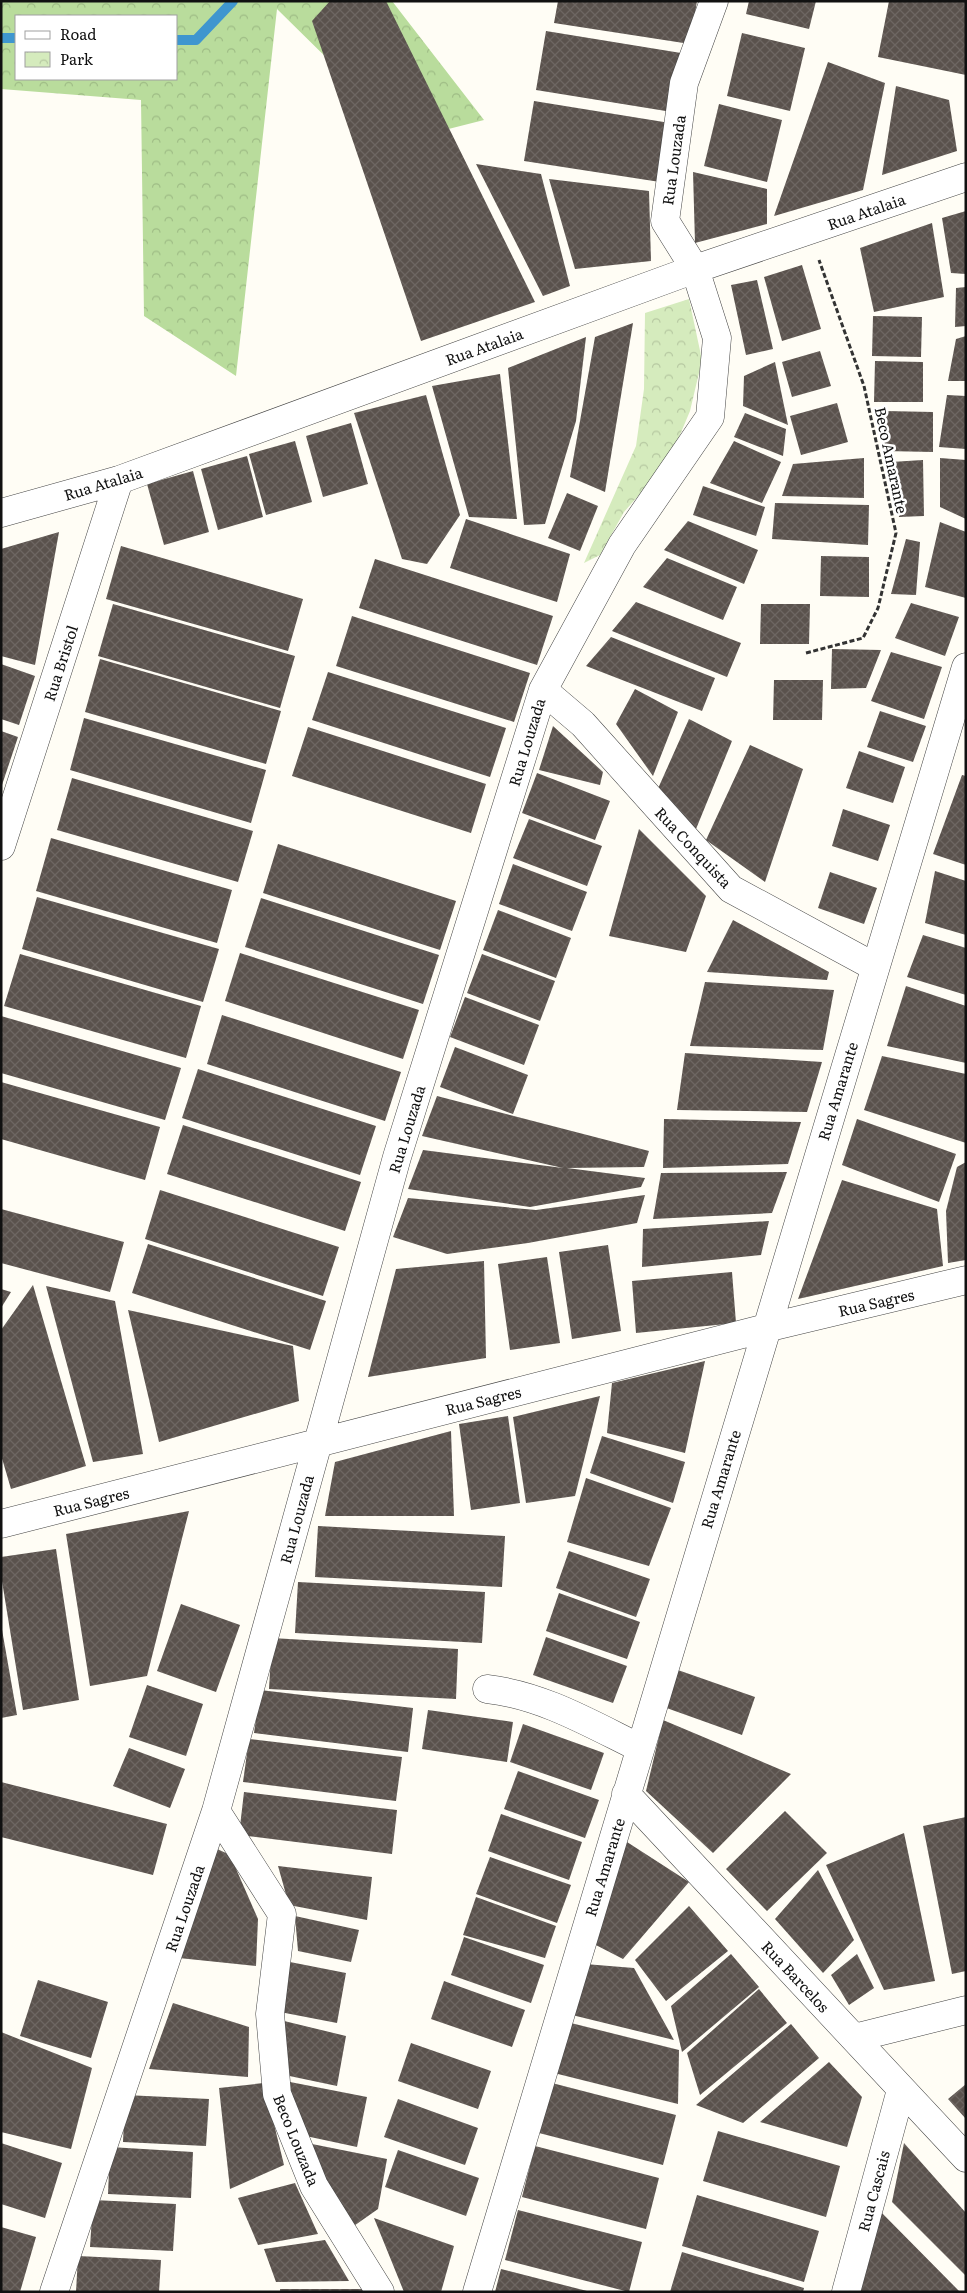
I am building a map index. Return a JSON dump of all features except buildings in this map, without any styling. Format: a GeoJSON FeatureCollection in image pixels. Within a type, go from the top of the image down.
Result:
{"type":"FeatureCollection","features":[{"type":"Feature","properties":{"kind":"street","name":"Rua Louzada"},"geometry":{"type":"LineString","coordinates":[[54,2292],[216,1812],[396,1157],[543,690],[622,545],[710,417],[717,338],[695,269],[665,221],[684,83],[714,1]]}},
{"type":"Feature","properties":{"kind":"street","name":"Rua Atalaia"},"geometry":{"type":"LineString","coordinates":[[3,506],[119,480],[695,269],[966,177]]}},
{"type":"Feature","properties":{"kind":"street","name":"Rua Bristol"},"geometry":{"type":"LineString","coordinates":[[1,846],[119,480]]}},
{"type":"Feature","properties":{"kind":"street","name":"Rua Amarante"},"geometry":{"type":"LineString","coordinates":[[477,2292],[966,667]]}},
{"type":"Feature","properties":{"kind":"street","name":"Rua Conquista"},"geometry":{"type":"LineString","coordinates":[[543,690],[583,724],[731,889],[875,967]]}},
{"type":"Feature","properties":{"kind":"street","name":"Rua Sagres"},"geometry":{"type":"LineString","coordinates":[[1,1524],[766,1328],[966,1280]]}},
{"type":"Feature","properties":{"kind":"street"},"geometry":{"type":"LineString","coordinates":[[487,1688],[510,1691],[554,1706],[640,1748]]}},
{"type":"Feature","properties":{"kind":"street","name":"Rua Barcelos"},"geometry":{"type":"LineString","coordinates":[[626,1794],[966,2158]]}},
{"type":"Feature","properties":{"kind":"street","name":"Beco Louzada"},"geometry":{"type":"LineString","coordinates":[[216,1812],[282,1914],[270,2014],[277,2094],[314,2186],[380,2292]]}},
{"type":"Feature","properties":{"kind":"street"},"geometry":{"type":"LineString","coordinates":[[854,2038],[966,2010]]}},
{"type":"Feature","properties":{"kind":"street","name":"Rua Cascais"},"geometry":{"type":"LineString","coordinates":[[846,2292],[901,2090]]}},
{"type":"Feature","properties":{"kind":"path","name":"Beco Amarante"},"geometry":{"type":"LineString","coordinates":[[806,653],[863,638],[878,608],[896,533],[864,386],[808,231]]}},
{"type":"Feature","properties":{"kind":"green space"},"geometry":{"type":"Polygon","coordinates":[[[1,1],[392,1],[484,120],[409,139],[277,9],[236,376],[144,316],[141,100],[1,89],[1,1]]]}},
{"type":"Feature","properties":{"kind":"green space"},"geometry":{"type":"Polygon","coordinates":[[[689,299],[702,360],[690,411],[669,461],[624,512],[600,555],[584,563],[636,446],[644,389],[645,313],[689,299]]]}},
{"type":"Feature","properties":{"kind":"waterway"},"geometry":{"type":"LineString","coordinates":[[178,40],[196,40],[233,1]]}},
{"type":"Feature","properties":{"kind":"waterway"},"geometry":{"type":"LineString","coordinates":[[1,38],[15,38]]}}]}
